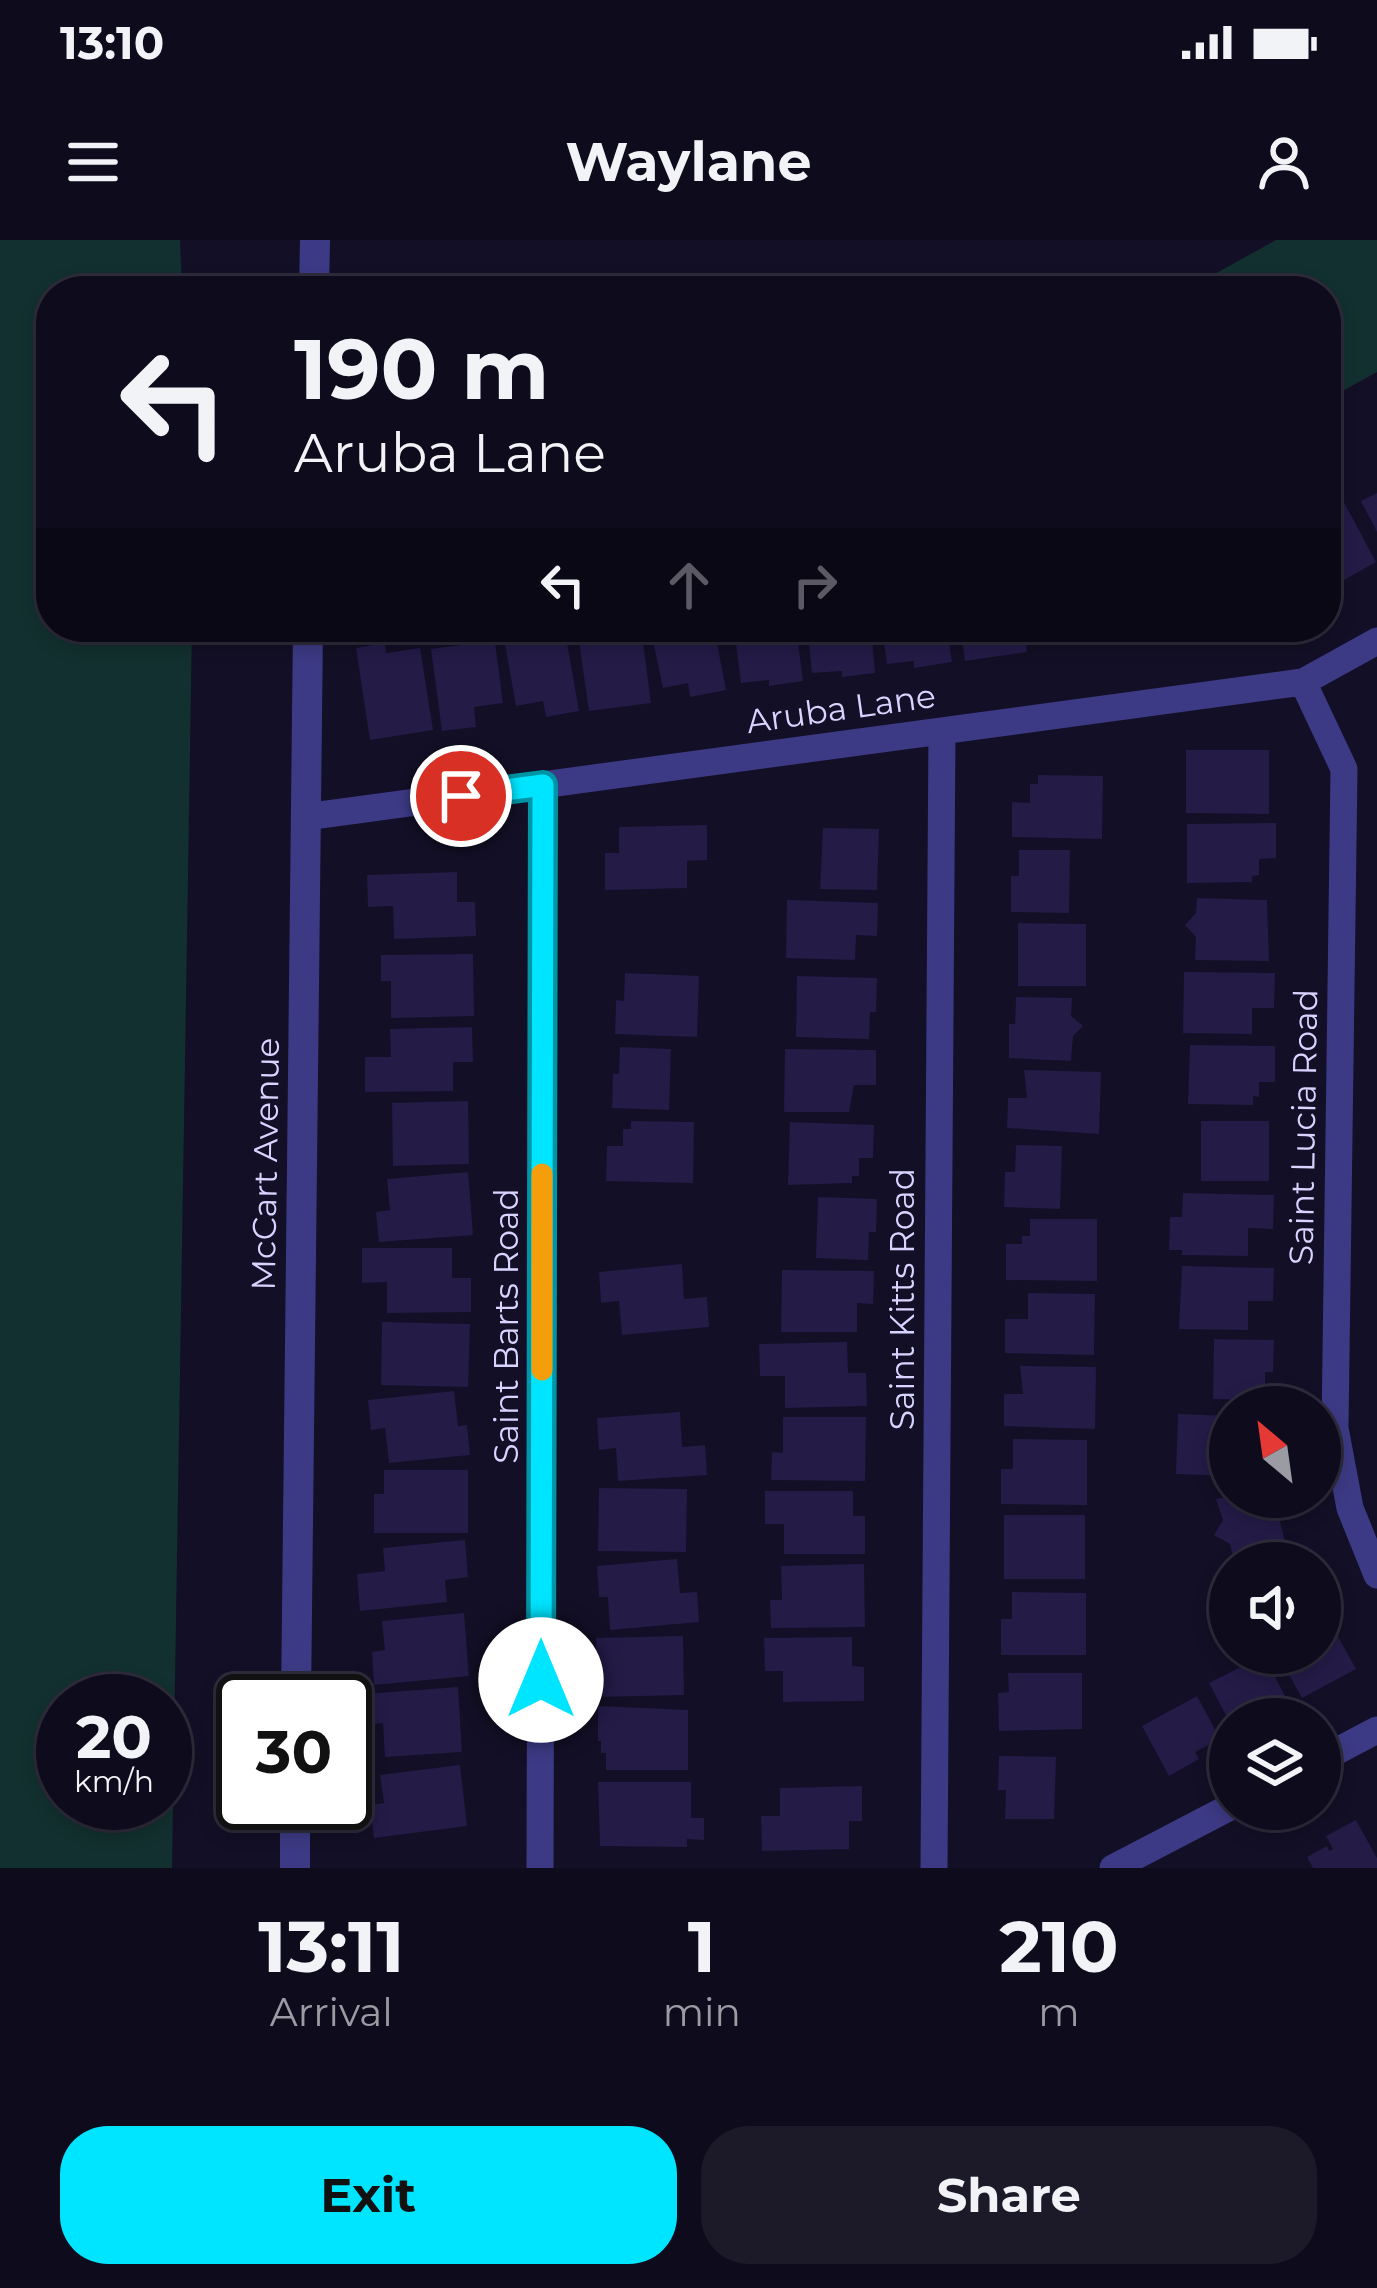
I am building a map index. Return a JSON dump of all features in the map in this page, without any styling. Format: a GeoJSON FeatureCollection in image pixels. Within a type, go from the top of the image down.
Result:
{"type":"FeatureCollection","features":[{"type":"Feature","properties":{"kind":"street"},"geometry":{"type":"LineString","coordinates":[[314,276],[315,240]]}},
{"type":"Feature","properties":{"kind":"street","name":"Aruba Lane"},"geometry":{"type":"LineString","coordinates":[[304,817],[1304,682],[1377,640]]}},
{"type":"Feature","properties":{"kind":"street","name":"McCart Avenue"},"geometry":{"type":"LineString","coordinates":[[296,1674],[308,642]]}},
{"type":"Feature","properties":{"kind":"street","name":"Saint Lucia Road"},"geometry":{"type":"LineString","coordinates":[[1304,682],[1344,769],[1335,1427],[1350,1508],[1377,1575]]}},
{"type":"Feature","properties":{"kind":"street","name":"Saint Kitts Road"},"geometry":{"type":"LineString","coordinates":[[934,1868],[942,731]]}},
{"type":"Feature","properties":{"kind":"street","name":"Saint Barts Road"},"geometry":{"type":"LineString","coordinates":[[541,1868],[543,785]]}},
{"type":"Feature","properties":{"kind":"street"},"geometry":{"type":"LineString","coordinates":[[1341,1749],[1377,1730]]}},
{"type":"Feature","properties":{"kind":"street"},"geometry":{"type":"LineString","coordinates":[[1113,1868],[1209,1818]]}},
{"type":"Feature","properties":{"kind":"street"},"geometry":{"type":"LineString","coordinates":[[295,1868],[296,1830]]}},
{"type":"Feature","properties":{"kind":"green space"},"geometry":{"type":"Polygon","coordinates":[[[0,240],[180,240],[181,276],[36,276],[36,642],[192,642],[175,1674],[36,1674],[36,1830],[173,1830],[172,1868],[0,1868],[0,240]]]}},
{"type":"Feature","properties":{"kind":"green space"},"geometry":{"type":"Polygon","coordinates":[[[1276,240],[1377,240],[1377,372],[1341,392],[1341,276],[1211,276],[1276,240]]]}},
{"type":"Feature","properties":{"kind":"building"},"geometry":{"type":"Polygon","coordinates":[[[1377,493],[1377,532],[1361,501],[1377,493]]]}},
{"type":"Feature","properties":{"kind":"building"},"geometry":{"type":"Polygon","coordinates":[[[1341,497],[1376,562],[1341,582],[1341,497]]]}},
{"type":"Feature","properties":{"kind":"building"},"geometry":{"type":"Polygon","coordinates":[[[495,642],[503,703],[474,707],[476,727],[442,731],[431,649],[495,642]]]}},
{"type":"Feature","properties":{"kind":"building"},"geometry":{"type":"Polygon","coordinates":[[[505,642],[567,642],[579,711],[546,717],[543,701],[516,706],[505,642]]]}},
{"type":"Feature","properties":{"kind":"building"},"geometry":{"type":"Polygon","coordinates":[[[579,642],[643,642],[651,703],[589,711],[579,642]]]}},
{"type":"Feature","properties":{"kind":"building"},"geometry":{"type":"Polygon","coordinates":[[[653,642],[717,642],[726,690],[690,697],[688,683],[663,688],[653,642]]]}},
{"type":"Feature","properties":{"kind":"building"},"geometry":{"type":"Polygon","coordinates":[[[736,642],[798,642],[803,681],[769,686],[769,680],[741,683],[736,642]]]}},
{"type":"Feature","properties":{"kind":"building"},"geometry":{"type":"Polygon","coordinates":[[[809,642],[872,642],[875,673],[842,677],[842,671],[812,673],[809,642]]]}},
{"type":"Feature","properties":{"kind":"building"},"geometry":{"type":"Polygon","coordinates":[[[884,642],[949,642],[952,662],[914,668],[914,661],[887,664],[884,642]]]}},
{"type":"Feature","properties":{"kind":"building"},"geometry":{"type":"Polygon","coordinates":[[[962,642],[1026,642],[1027,652],[965,661],[962,642]]]}},
{"type":"Feature","properties":{"kind":"building"},"geometry":{"type":"Polygon","coordinates":[[[385,643],[386,653],[420,648],[433,730],[370,740],[356,648],[385,643]]]}},
{"type":"Feature","properties":{"kind":"building"},"geometry":{"type":"Polygon","coordinates":[[[1186,750],[1269,750],[1269,814],[1186,813],[1186,750]]]}},
{"type":"Feature","properties":{"kind":"building"},"geometry":{"type":"Polygon","coordinates":[[[1038,775],[1103,776],[1102,839],[1012,837],[1012,802],[1030,803],[1030,784],[1038,784],[1038,775]]]}},
{"type":"Feature","properties":{"kind":"building"},"geometry":{"type":"Polygon","coordinates":[[[1276,823],[1276,858],[1259,859],[1259,875],[1252,876],[1252,882],[1187,883],[1187,824],[1276,823]]]}},
{"type":"Feature","properties":{"kind":"building"},"geometry":{"type":"Polygon","coordinates":[[[707,825],[707,860],[687,861],[687,888],[605,890],[605,853],[619,853],[619,827],[707,825]]]}},
{"type":"Feature","properties":{"kind":"building"},"geometry":{"type":"Polygon","coordinates":[[[823,828],[879,829],[877,890],[820,889],[823,828]]]}},
{"type":"Feature","properties":{"kind":"building"},"geometry":{"type":"Polygon","coordinates":[[[1019,850],[1070,850],[1069,913],[1011,912],[1011,876],[1019,876],[1019,850]]]}},
{"type":"Feature","properties":{"kind":"building"},"geometry":{"type":"Polygon","coordinates":[[[457,872],[457,902],[475,902],[476,936],[394,939],[393,906],[368,907],[367,875],[457,872]]]}},
{"type":"Feature","properties":{"kind":"building"},"geometry":{"type":"Polygon","coordinates":[[[1197,898],[1267,900],[1269,961],[1195,960],[1196,937],[1185,925],[1196,913],[1197,898]]]}},
{"type":"Feature","properties":{"kind":"building"},"geometry":{"type":"Polygon","coordinates":[[[787,900],[878,903],[877,936],[856,935],[855,960],[786,958],[787,900]]]}},
{"type":"Feature","properties":{"kind":"building"},"geometry":{"type":"Polygon","coordinates":[[[1018,923],[1086,924],[1086,986],[1018,986],[1018,923]]]}},
{"type":"Feature","properties":{"kind":"building"},"geometry":{"type":"Polygon","coordinates":[[[473,954],[474,1016],[391,1018],[391,981],[381,981],[381,955],[473,954]]]}},
{"type":"Feature","properties":{"kind":"building"},"geometry":{"type":"Polygon","coordinates":[[[1184,972],[1275,973],[1274,1008],[1252,1008],[1252,1034],[1183,1033],[1184,972]]]}},
{"type":"Feature","properties":{"kind":"building"},"geometry":{"type":"Polygon","coordinates":[[[625,973],[699,976],[697,1037],[615,1034],[616,1000],[624,1001],[625,973]]]}},
{"type":"Feature","properties":{"kind":"building"},"geometry":{"type":"Polygon","coordinates":[[[797,976],[877,978],[869,1039],[796,1037],[797,976]]]}},
{"type":"Feature","properties":{"kind":"building"},"geometry":{"type":"Polygon","coordinates":[[[1016,997],[1072,998],[1071,1016],[1083,1026],[1073,1036],[1071,1061],[1009,1058],[1009,1024],[1015,1024],[1016,997]]]}},
{"type":"Feature","properties":{"kind":"building"},"geometry":{"type":"Polygon","coordinates":[[[472,1027],[473,1062],[453,1062],[453,1091],[365,1092],[365,1057],[391,1057],[390,1029],[472,1027]]]}},
{"type":"Feature","properties":{"kind":"building"},"geometry":{"type":"Polygon","coordinates":[[[1190,1045],[1275,1046],[1275,1082],[1259,1082],[1259,1097],[1253,1096],[1253,1105],[1188,1104],[1190,1045]]]}},
{"type":"Feature","properties":{"kind":"building"},"geometry":{"type":"Polygon","coordinates":[[[620,1047],[671,1049],[669,1110],[612,1108],[620,1047]]]}},
{"type":"Feature","properties":{"kind":"building"},"geometry":{"type":"Polygon","coordinates":[[[785,1049],[876,1050],[876,1085],[854,1085],[849,1112],[784,1112],[785,1049]]]}},
{"type":"Feature","properties":{"kind":"building"},"geometry":{"type":"Polygon","coordinates":[[[1024,1070],[1101,1072],[1099,1134],[1007,1128],[1008,1098],[1027,1098],[1024,1070]]]}},
{"type":"Feature","properties":{"kind":"building"},"geometry":{"type":"Polygon","coordinates":[[[468,1101],[469,1164],[393,1166],[392,1103],[468,1101]]]}},
{"type":"Feature","properties":{"kind":"building"},"geometry":{"type":"Polygon","coordinates":[[[631,1121],[694,1122],[693,1183],[606,1181],[607,1146],[623,1146],[623,1129],[631,1129],[631,1121]]]}},
{"type":"Feature","properties":{"kind":"building"},"geometry":{"type":"Polygon","coordinates":[[[1201,1121],[1269,1121],[1269,1181],[1201,1181],[1201,1121]]]}},
{"type":"Feature","properties":{"kind":"building"},"geometry":{"type":"Polygon","coordinates":[[[790,1122],[874,1125],[873,1158],[859,1158],[859,1176],[852,1176],[852,1183],[788,1185],[790,1122]]]}},
{"type":"Feature","properties":{"kind":"building"},"geometry":{"type":"Polygon","coordinates":[[[1016,1145],[1062,1146],[1060,1209],[1004,1207],[1005,1172],[1015,1172],[1016,1145]]]}},
{"type":"Feature","properties":{"kind":"building"},"geometry":{"type":"Polygon","coordinates":[[[468,1172],[473,1235],[379,1242],[376,1212],[390,1210],[387,1179],[468,1172]]]}},
{"type":"Feature","properties":{"kind":"building"},"geometry":{"type":"Polygon","coordinates":[[[1183,1193],[1274,1195],[1273,1229],[1248,1228],[1248,1256],[1182,1255],[1182,1250],[1169,1250],[1170,1217],[1182,1217],[1183,1193]]]}},
{"type":"Feature","properties":{"kind":"building"},"geometry":{"type":"Polygon","coordinates":[[[818,1197],[877,1199],[876,1232],[869,1232],[868,1260],[816,1258],[818,1197]]]}},
{"type":"Feature","properties":{"kind":"building"},"geometry":{"type":"Polygon","coordinates":[[[1030,1219],[1097,1219],[1097,1281],[1006,1280],[1006,1244],[1022,1244],[1022,1236],[1030,1236],[1030,1219]]]}},
{"type":"Feature","properties":{"kind":"building"},"geometry":{"type":"Polygon","coordinates":[[[362,1248],[452,1248],[452,1278],[471,1278],[471,1312],[387,1313],[387,1282],[362,1283],[362,1248]]]}},
{"type":"Feature","properties":{"kind":"building"},"geometry":{"type":"Polygon","coordinates":[[[682,1264],[684,1299],[707,1297],[709,1327],[622,1335],[619,1301],[601,1303],[599,1272],[682,1264]]]}},
{"type":"Feature","properties":{"kind":"building"},"geometry":{"type":"Polygon","coordinates":[[[1182,1266],[1274,1268],[1273,1301],[1248,1301],[1248,1330],[1179,1329],[1182,1266]]]}},
{"type":"Feature","properties":{"kind":"building"},"geometry":{"type":"Polygon","coordinates":[[[782,1270],[874,1271],[873,1304],[857,1303],[857,1332],[781,1332],[782,1270]]]}},
{"type":"Feature","properties":{"kind":"building"},"geometry":{"type":"Polygon","coordinates":[[[1028,1293],[1095,1294],[1094,1355],[1005,1353],[1005,1319],[1028,1319],[1028,1293]]]}},
{"type":"Feature","properties":{"kind":"building"},"geometry":{"type":"Polygon","coordinates":[[[382,1322],[470,1324],[468,1387],[381,1385],[382,1322]]]}},
{"type":"Feature","properties":{"kind":"building"},"geometry":{"type":"Polygon","coordinates":[[[1214,1339],[1274,1340],[1273,1372],[1265,1372],[1265,1386],[1213,1386],[1214,1339]]]}},
{"type":"Feature","properties":{"kind":"building"},"geometry":{"type":"Polygon","coordinates":[[[847,1342],[848,1373],[866,1373],[867,1406],[785,1408],[785,1376],[760,1376],[759,1344],[847,1342]]]}},
{"type":"Feature","properties":{"kind":"building"},"geometry":{"type":"Polygon","coordinates":[[[1020,1366],[1096,1367],[1095,1429],[1004,1426],[1004,1394],[1023,1394],[1020,1366]]]}},
{"type":"Feature","properties":{"kind":"building"},"geometry":{"type":"Polygon","coordinates":[[[454,1391],[458,1426],[467,1425],[470,1455],[389,1463],[385,1428],[371,1430],[368,1400],[454,1391]]]}},
{"type":"Feature","properties":{"kind":"building"},"geometry":{"type":"Polygon","coordinates":[[[680,1412],[682,1447],[705,1445],[707,1475],[618,1481],[616,1448],[599,1450],[597,1418],[680,1412]]]}},
{"type":"Feature","properties":{"kind":"building"},"geometry":{"type":"Polygon","coordinates":[[[1178,1414],[1209,1415],[1209,1475],[1176,1474],[1178,1414]]]}},
{"type":"Feature","properties":{"kind":"building"},"geometry":{"type":"Polygon","coordinates":[[[783,1417],[866,1417],[865,1481],[771,1480],[772,1452],[783,1453],[783,1417]]]}},
{"type":"Feature","properties":{"kind":"building"},"geometry":{"type":"Polygon","coordinates":[[[1013,1439],[1087,1440],[1087,1505],[1001,1504],[1001,1469],[1013,1469],[1013,1439]]]}},
{"type":"Feature","properties":{"kind":"building"},"geometry":{"type":"Polygon","coordinates":[[[384,1470],[468,1470],[468,1533],[374,1533],[374,1494],[384,1494],[384,1470]]]}},
{"type":"Feature","properties":{"kind":"building"},"geometry":{"type":"Polygon","coordinates":[[[599,1488],[687,1489],[686,1552],[598,1551],[599,1488]]]}},
{"type":"Feature","properties":{"kind":"building"},"geometry":{"type":"Polygon","coordinates":[[[765,1491],[853,1491],[853,1516],[865,1516],[865,1554],[784,1554],[784,1524],[765,1524],[765,1491]]]}},
{"type":"Feature","properties":{"kind":"building"},"geometry":{"type":"Polygon","coordinates":[[[1004,1515],[1085,1515],[1085,1579],[1004,1579],[1004,1515]]]}},
{"type":"Feature","properties":{"kind":"building"},"geometry":{"type":"Polygon","coordinates":[[[1279,1518],[1285,1542],[1226,1542],[1214,1535],[1223,1520],[1279,1518]]]}},
{"type":"Feature","properties":{"kind":"building"},"geometry":{"type":"Polygon","coordinates":[[[465,1540],[468,1577],[445,1580],[447,1602],[360,1611],[357,1574],[385,1571],[383,1548],[465,1540]]]}},
{"type":"Feature","properties":{"kind":"building"},"geometry":{"type":"Polygon","coordinates":[[[677,1559],[680,1593],[697,1592],[699,1622],[610,1630],[608,1597],[599,1597],[597,1566],[677,1559]]]}},
{"type":"Feature","properties":{"kind":"building"},"geometry":{"type":"Polygon","coordinates":[[[864,1564],[865,1627],[771,1628],[770,1600],[782,1600],[781,1566],[864,1564]]]}},
{"type":"Feature","properties":{"kind":"building"},"geometry":{"type":"Polygon","coordinates":[[[1012,1592],[1086,1593],[1086,1655],[1001,1655],[1001,1619],[1012,1619],[1012,1592]]]}},
{"type":"Feature","properties":{"kind":"building"},"geometry":{"type":"Polygon","coordinates":[[[464,1613],[469,1676],[374,1685],[372,1652],[385,1650],[382,1621],[464,1613]]]}},
{"type":"Feature","properties":{"kind":"building"},"geometry":{"type":"Polygon","coordinates":[[[683,1636],[684,1695],[597,1697],[596,1638],[683,1636]]]}},
{"type":"Feature","properties":{"kind":"building"},"geometry":{"type":"Polygon","coordinates":[[[852,1637],[852,1666],[864,1667],[864,1701],[783,1702],[783,1671],[765,1671],[764,1638],[852,1637]]]}},
{"type":"Feature","properties":{"kind":"building"},"geometry":{"type":"Polygon","coordinates":[[[1341,1642],[1356,1669],[1302,1698],[1289,1674],[1341,1674],[1341,1642]]]}},
{"type":"Feature","properties":{"kind":"building"},"geometry":{"type":"Polygon","coordinates":[[[1008,1673],[1082,1673],[1082,1729],[999,1731],[998,1693],[1009,1692],[1008,1673]]]}},
{"type":"Feature","properties":{"kind":"building"},"geometry":{"type":"Polygon","coordinates":[[[1227,1674],[1274,1674],[1286,1698],[1217,1698],[1209,1683],[1227,1674]]]}},
{"type":"Feature","properties":{"kind":"building"},"geometry":{"type":"Polygon","coordinates":[[[458,1687],[462,1752],[385,1757],[383,1723],[372,1724],[372,1693],[458,1687]]]}},
{"type":"Feature","properties":{"kind":"building"},"geometry":{"type":"Polygon","coordinates":[[[1197,1696],[1209,1718],[1209,1745],[1195,1752],[1199,1759],[1169,1776],[1142,1726],[1197,1696]]]}},
{"type":"Feature","properties":{"kind":"building"},"geometry":{"type":"Polygon","coordinates":[[[598,1706],[688,1710],[688,1770],[606,1770],[606,1753],[601,1753],[598,1741],[598,1706]]]}},
{"type":"Feature","properties":{"kind":"building"},"geometry":{"type":"Polygon","coordinates":[[[999,1756],[1056,1757],[1054,1819],[1005,1819],[1006,1790],[998,1790],[999,1756]]]}},
{"type":"Feature","properties":{"kind":"building"},"geometry":{"type":"Polygon","coordinates":[[[460,1765],[467,1826],[374,1838],[372,1805],[384,1803],[380,1775],[460,1765]]]}},
{"type":"Feature","properties":{"kind":"building"},"geometry":{"type":"Polygon","coordinates":[[[598,1782],[691,1782],[691,1818],[704,1818],[704,1840],[687,1839],[687,1847],[600,1846],[598,1782]]]}},
{"type":"Feature","properties":{"kind":"building"},"geometry":{"type":"Polygon","coordinates":[[[862,1786],[862,1821],[849,1821],[849,1849],[762,1851],[761,1816],[780,1816],[780,1788],[862,1786]]]}},
{"type":"Feature","properties":{"kind":"building"},"geometry":{"type":"Polygon","coordinates":[[[1356,1820],[1377,1858],[1377,1868],[1313,1868],[1307,1857],[1327,1846],[1333,1849],[1326,1836],[1356,1820]]]}},
{"type":"Feature","properties":{"kind":"slow traffic"},"geometry":{"type":"LineString","coordinates":[[542,1174],[542,1370]]}},
{"type":"Feature","properties":{"kind":"route"},"geometry":{"type":"LineString","coordinates":[[461,796],[543,785],[541,1680]]}}]}
